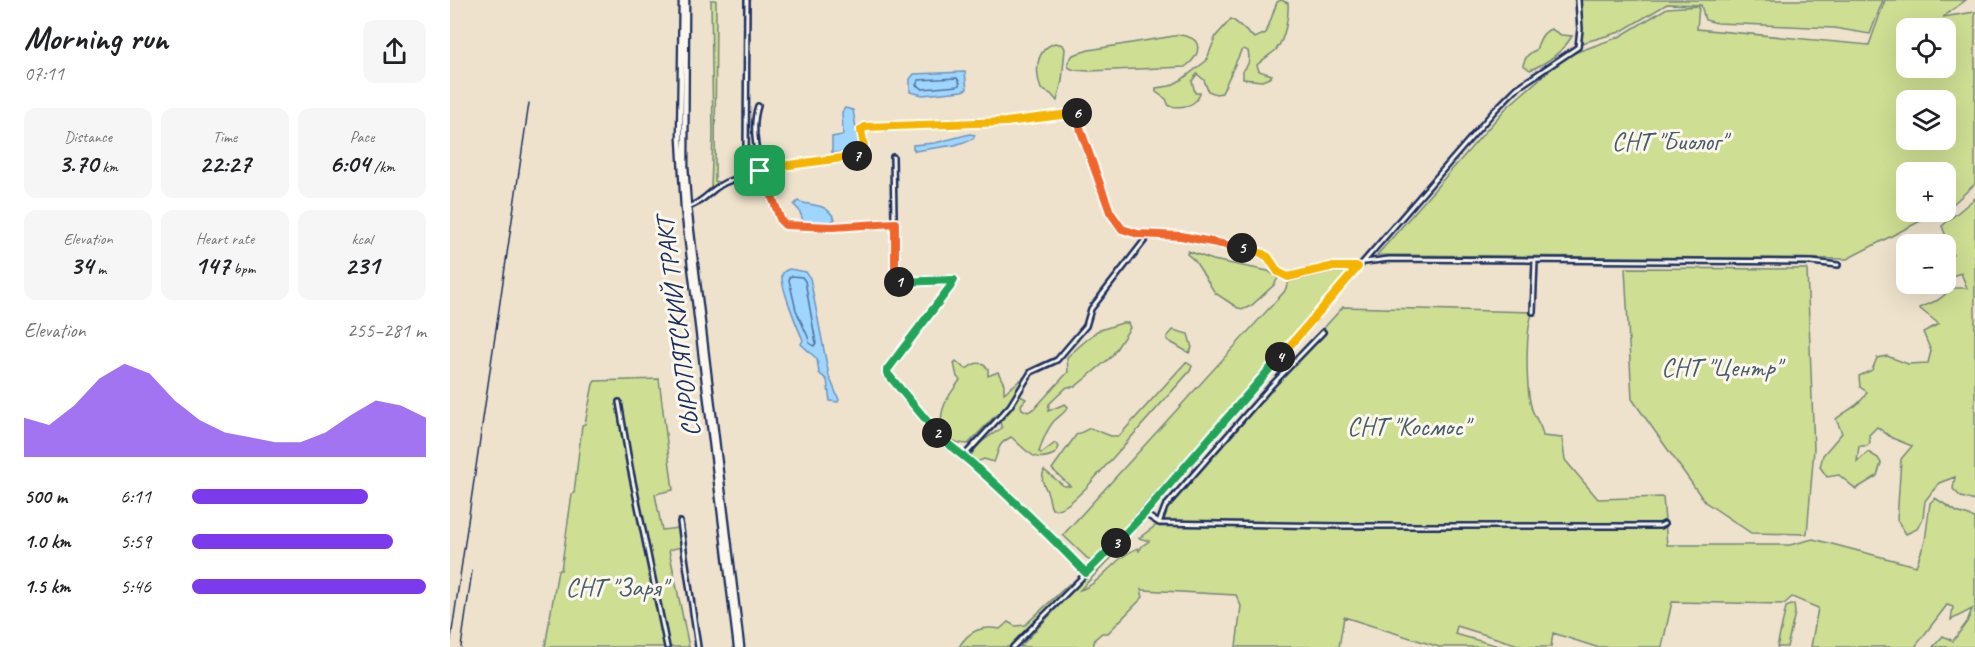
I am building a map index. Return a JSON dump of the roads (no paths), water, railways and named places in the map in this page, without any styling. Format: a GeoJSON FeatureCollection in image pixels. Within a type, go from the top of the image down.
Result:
{"type":"FeatureCollection","features":[{"type":"Feature","properties":{"kind":"main road","name":"СЫРОПЯТСКИЙ ТРАКТ"},"geometry":{"type":"LineString","coordinates":[[684,0],[685,156],[688,207],[739,647]]}},
{"type":"Feature","properties":{"kind":"main road","name":"СЫРОПЯТСКИЙ ТРАКТ"},"geometry":{"type":"LineString","coordinates":[[684,0],[680,139],[683,199],[739,647]]}},
{"type":"Feature","properties":{"kind":"street"},"geometry":{"type":"LineString","coordinates":[[734,180],[744,166],[746,155],[747,0]]}},
{"type":"Feature","properties":{"kind":"street"},"geometry":{"type":"LineString","coordinates":[[1012,647],[1144,514],[1495,110],[1517,88],[1578,47],[1580,29],[1578,0]]}},
{"type":"Feature","properties":{"kind":"street"},"geometry":{"type":"LineString","coordinates":[[751,180],[757,175],[761,166],[757,150],[758,106]]}},
{"type":"Feature","properties":{"kind":"street"},"geometry":{"type":"LineString","coordinates":[[761,166],[774,167],[859,156],[864,146],[861,130],[865,127],[1006,122],[1077,112],[1081,131],[1115,220],[1126,232],[1148,236],[1181,236],[1261,253],[1268,257],[1278,272],[1288,277],[1330,267],[1358,267]]}},
{"type":"Feature","properties":{"kind":"street"},"geometry":{"type":"LineString","coordinates":[[893,157],[895,277],[897,282],[954,280],[887,373],[946,444],[964,456],[1041,527],[1086,573]]}},
{"type":"Feature","properties":{"kind":"street"},"geometry":{"type":"LineString","coordinates":[[688,207],[704,200],[712,189],[734,180],[751,180],[767,183],[781,221],[785,225],[833,227],[895,223]]}},
{"type":"Feature","properties":{"kind":"street"},"geometry":{"type":"LineString","coordinates":[[964,456],[1010,406],[1030,372],[1057,360],[1086,326],[1091,309],[1148,236]]}},
{"type":"Feature","properties":{"kind":"street"},"geometry":{"type":"LineString","coordinates":[[1363,262],[1389,260],[1631,260],[1811,262],[1838,265]]}},
{"type":"Feature","properties":{"kind":"street"},"geometry":{"type":"LineString","coordinates":[[1533,312],[1535,261]]}},
{"type":"Feature","properties":{"kind":"street"},"geometry":{"type":"LineString","coordinates":[[1159,524],[1165,507],[1271,386],[1323,332]]}},
{"type":"Feature","properties":{"kind":"street"},"geometry":{"type":"LineString","coordinates":[[619,402],[632,478],[667,647]]}},
{"type":"Feature","properties":{"kind":"street"},"geometry":{"type":"LineString","coordinates":[[1144,514],[1159,524],[1340,526],[1660,526],[1664,524]]}},
{"type":"Feature","properties":{"kind":"street"},"geometry":{"type":"LineString","coordinates":[[681,522],[698,647]]}},
{"type":"Feature","properties":{"kind":"water"},"geometry":{"type":"Polygon","coordinates":[[[965,72],[967,89],[962,91],[923,95],[910,92],[910,79],[914,74],[965,72]]]}},
{"type":"Feature","properties":{"kind":"water"},"geometry":{"type":"Polygon","coordinates":[[[845,108],[853,110],[858,148],[854,152],[832,153],[832,137],[843,135],[842,112],[845,108]]]}},
{"type":"Feature","properties":{"kind":"water"},"geometry":{"type":"Polygon","coordinates":[[[970,134],[975,135],[973,139],[955,145],[915,151],[913,148],[913,145],[935,143],[970,134]]]}},
{"type":"Feature","properties":{"kind":"water"},"geometry":{"type":"Polygon","coordinates":[[[798,201],[823,207],[835,219],[828,224],[805,225],[799,210],[794,205],[798,201]]]}},
{"type":"Feature","properties":{"kind":"water"},"geometry":{"type":"Polygon","coordinates":[[[789,269],[806,272],[810,278],[829,376],[838,402],[830,401],[827,380],[819,373],[817,359],[801,344],[803,340],[782,280],[784,271],[789,269]]]}},
{"type":"Feature","properties":{"kind":"railway"},"geometry":{"type":"LineString","coordinates":[[450,645],[529,103]]}},
{"type":"Feature","properties":{"kind":"railway"},"geometry":{"type":"LineString","coordinates":[[461,647],[472,571]]}},
{"type":"Feature","properties":{"kind":"park label","name":"СНТ \"Биолог\""},"geometry":{"type":"Point","coordinates":[1669,141]}},
{"type":"Feature","properties":{"kind":"park label","name":"СНТ \"Центр\""},"geometry":{"type":"Point","coordinates":[1721,367]}},
{"type":"Feature","properties":{"kind":"park label","name":"СНТ \"Космос\""},"geometry":{"type":"Point","coordinates":[1408,426]}},
{"type":"Feature","properties":{"kind":"park label","name":"СНТ \"Заря\""},"geometry":{"type":"Point","coordinates":[616,587]}}]}
